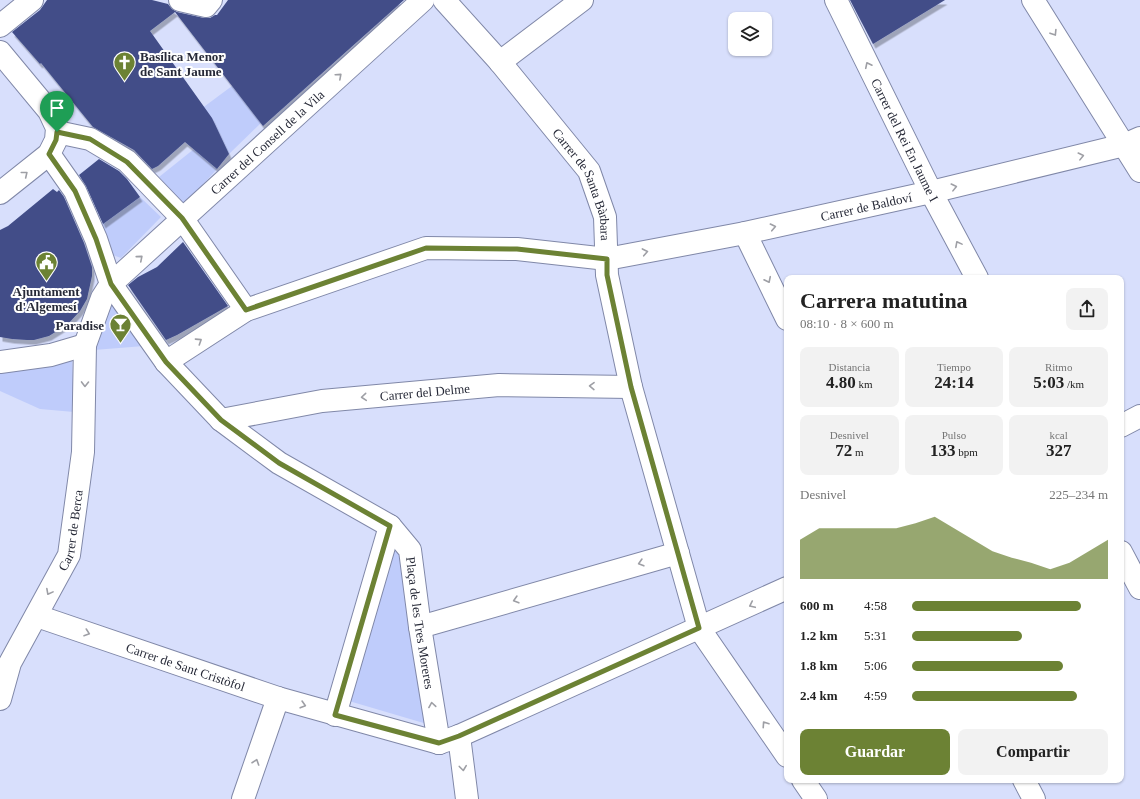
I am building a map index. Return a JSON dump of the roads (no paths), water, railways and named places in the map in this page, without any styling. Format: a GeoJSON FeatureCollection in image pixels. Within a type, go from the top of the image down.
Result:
{"type":"FeatureCollection","features":[{"type":"Feature","properties":{"kind":"street"},"geometry":{"type":"LineString","coordinates":[[0,26],[32,0]]}},
{"type":"Feature","properties":{"kind":"street","name":"Carrer del Consell de la Vila"},"geometry":{"type":"LineString","coordinates":[[111,284],[423,0]]}},
{"type":"Feature","properties":{"kind":"street","name":"Carrer de Santa Bàrbara"},"geometry":{"type":"LineString","coordinates":[[444,0],[500,62],[589,171],[606,217],[607,275],[631,387],[699,628],[784,752]]}},
{"type":"Feature","properties":{"kind":"street"},"geometry":{"type":"LineString","coordinates":[[500,62],[582,0]]}},
{"type":"Feature","properties":{"kind":"street","name":"Carrer del Rei En Jaume I"},"geometry":{"type":"LineString","coordinates":[[836,0],[931,192],[975,275]]}},
{"type":"Feature","properties":{"kind":"street"},"geometry":{"type":"LineString","coordinates":[[1033,0],[1132,141],[1140,171]]}},
{"type":"Feature","properties":{"kind":"street"},"geometry":{"type":"LineString","coordinates":[[0,52],[49,111],[57,128],[55,162],[75,191],[96,239],[111,284],[166,362],[221,420],[279,463],[390,526],[335,715],[439,743],[459,736],[784,589]]}},
{"type":"Feature","properties":{"kind":"street"},"geometry":{"type":"LineString","coordinates":[[57,132],[90,139],[127,162],[182,218],[246,310]]}},
{"type":"Feature","properties":{"kind":"street","name":"Carrer de Baldoví"},"geometry":{"type":"LineString","coordinates":[[166,362],[246,310],[426,248],[517,249],[607,259],[744,233],[931,192],[1132,141]]}},
{"type":"Feature","properties":{"kind":"street"},"geometry":{"type":"LineString","coordinates":[[0,193],[55,162]]}},
{"type":"Feature","properties":{"kind":"street"},"geometry":{"type":"LineString","coordinates":[[744,233],[784,313]]}},
{"type":"Feature","properties":{"kind":"street","name":"Carrer de Berca"},"geometry":{"type":"LineString","coordinates":[[0,699],[10,663],[69,555],[83,452],[86,345],[102,298],[111,284]]}},
{"type":"Feature","properties":{"kind":"street"},"geometry":{"type":"LineString","coordinates":[[0,362],[51,355],[86,345]]}},
{"type":"Feature","properties":{"kind":"street","name":"Carrer del Delme"},"geometry":{"type":"LineString","coordinates":[[221,420],[322,400],[499,385],[631,387]]}},
{"type":"Feature","properties":{"kind":"street"},"geometry":{"type":"LineString","coordinates":[[1124,424],[1140,416]]}},
{"type":"Feature","properties":{"kind":"street","name":"Plaça de les Tres Moreres"},"geometry":{"type":"LineString","coordinates":[[390,526],[410,550],[420,627],[439,743]]}},
{"type":"Feature","properties":{"kind":"street"},"geometry":{"type":"LineString","coordinates":[[420,627],[678,553]]}},
{"type":"Feature","properties":{"kind":"street"},"geometry":{"type":"LineString","coordinates":[[1124,558],[1140,588]]}},
{"type":"Feature","properties":{"kind":"street","name":"Carrer de Sant Cristòfol"},"geometry":{"type":"LineString","coordinates":[[37,616],[278,698],[335,715]]}},
{"type":"Feature","properties":{"kind":"street"},"geometry":{"type":"LineString","coordinates":[[243,799],[278,698]]}},
{"type":"Feature","properties":{"kind":"street"},"geometry":{"type":"LineString","coordinates":[[459,736],[467,799]]}},
{"type":"Feature","properties":{"kind":"street"},"geometry":{"type":"LineString","coordinates":[[805,783],[816,799]]}},
{"type":"Feature","properties":{"kind":"street"},"geometry":{"type":"LineString","coordinates":[[1026,783],[1034,799]]}},
{"type":"Feature","properties":{"kind":"place","name":"Basílica Menor de Sant Jaume"},"geometry":{"type":"Point","coordinates":[125,82]}},
{"type":"Feature","properties":{"kind":"place","name":"Ajuntament d'Algemesí"},"geometry":{"type":"Point","coordinates":[46,282]}},
{"type":"Feature","properties":{"kind":"place","name":"Paradise"},"geometry":{"type":"Point","coordinates":[120,344]}}]}
